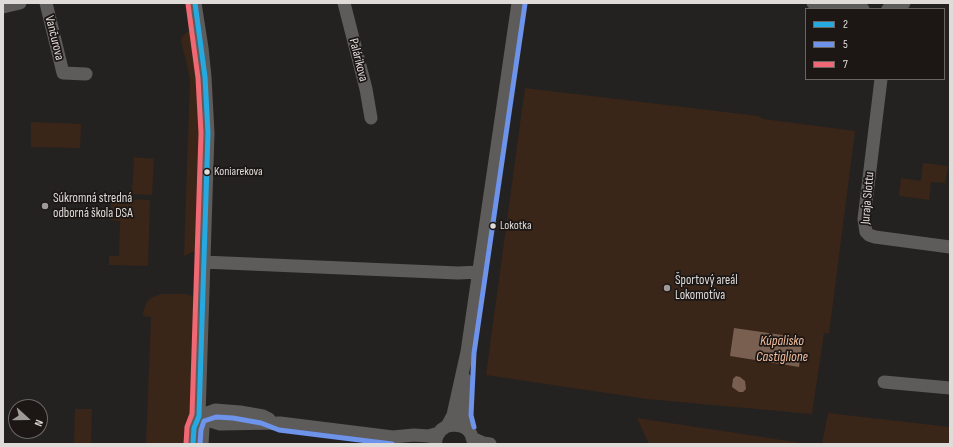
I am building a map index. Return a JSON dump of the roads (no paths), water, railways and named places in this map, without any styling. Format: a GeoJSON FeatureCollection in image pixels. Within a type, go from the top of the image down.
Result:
{"type":"FeatureCollection","features":[{"type":"Feature","properties":{"kind":"street"},"geometry":{"type":"LineString","coordinates":[[3,7],[20,3]]}},
{"type":"Feature","properties":{"kind":"street","name":"Vančurova"},"geometry":{"type":"LineString","coordinates":[[46,3],[63,73],[86,74]]}},
{"type":"Feature","properties":{"kind":"street"},"geometry":{"type":"LineString","coordinates":[[195,3],[202,48],[207,112],[199,416],[203,428],[199,443]]}},
{"type":"Feature","properties":{"kind":"street","name":"Palárikova"},"geometry":{"type":"LineString","coordinates":[[344,3],[366,89],[371,118]]}},
{"type":"Feature","properties":{"kind":"street"},"geometry":{"type":"LineString","coordinates":[[440,434],[453,415],[467,352],[518,3]]}},
{"type":"Feature","properties":{"kind":"street"},"geometry":{"type":"LineString","coordinates":[[813,3],[856,8]]}},
{"type":"Feature","properties":{"kind":"street"},"geometry":{"type":"LineString","coordinates":[[891,8],[904,3]]}},
{"type":"Feature","properties":{"kind":"street","name":"Juraja Slottu"},"geometry":{"type":"LineString","coordinates":[[881,80],[864,219],[866,232],[875,237],[950,247]]}},
{"type":"Feature","properties":{"kind":"street"},"geometry":{"type":"LineString","coordinates":[[203,262],[458,273],[479,272]]}},
{"type":"Feature","properties":{"kind":"street"},"geometry":{"type":"LineString","coordinates":[[467,352],[464,416],[471,437]]}},
{"type":"Feature","properties":{"kind":"street"},"geometry":{"type":"LineString","coordinates":[[884,382],[950,388]]}},
{"type":"Feature","properties":{"kind":"street"},"geometry":{"type":"LineString","coordinates":[[200,395],[209,406],[215,410]]}},
{"type":"Feature","properties":{"kind":"street"},"geometry":{"type":"LineString","coordinates":[[199,416],[215,410],[234,411],[263,416],[280,423]]}},
{"type":"Feature","properties":{"kind":"street"},"geometry":{"type":"LineString","coordinates":[[199,416],[220,424],[280,423],[413,444]]}},
{"type":"Feature","properties":{"kind":"street"},"geometry":{"type":"LineString","coordinates":[[199,443],[213,428],[220,424]]}},
{"type":"Feature","properties":{"kind":"street"},"geometry":{"type":"LineString","coordinates":[[392,440],[414,435],[428,436],[440,434],[457,425],[471,437],[483,443],[490,444]]}},
{"type":"Feature","properties":{"kind":"water","name":"Kúpalisko Castiglione"},"geometry":{"type":"Polygon","coordinates":[[[734,328],[803,338],[799,367],[730,356],[734,328]]]}},
{"type":"Feature","properties":{"kind":"water"},"geometry":{"type":"Polygon","coordinates":[[[736,376],[745,381],[746,389],[743,392],[739,392],[732,387],[733,379],[736,376]]]}},
{"type":"Feature","properties":{"kind":"place","name":"Koniarekova"},"geometry":{"type":"Point","coordinates":[207,172]}},
{"type":"Feature","properties":{"kind":"place","name":"Súkromná stredná odborná škola DSA"},"geometry":{"type":"Point","coordinates":[45,206]}},
{"type":"Feature","properties":{"kind":"place","name":"Lokotka"},"geometry":{"type":"Point","coordinates":[493,226]}},
{"type":"Feature","properties":{"kind":"place","name":"Športový areál Lokomotíva"},"geometry":{"type":"Point","coordinates":[667,288]}}]}
